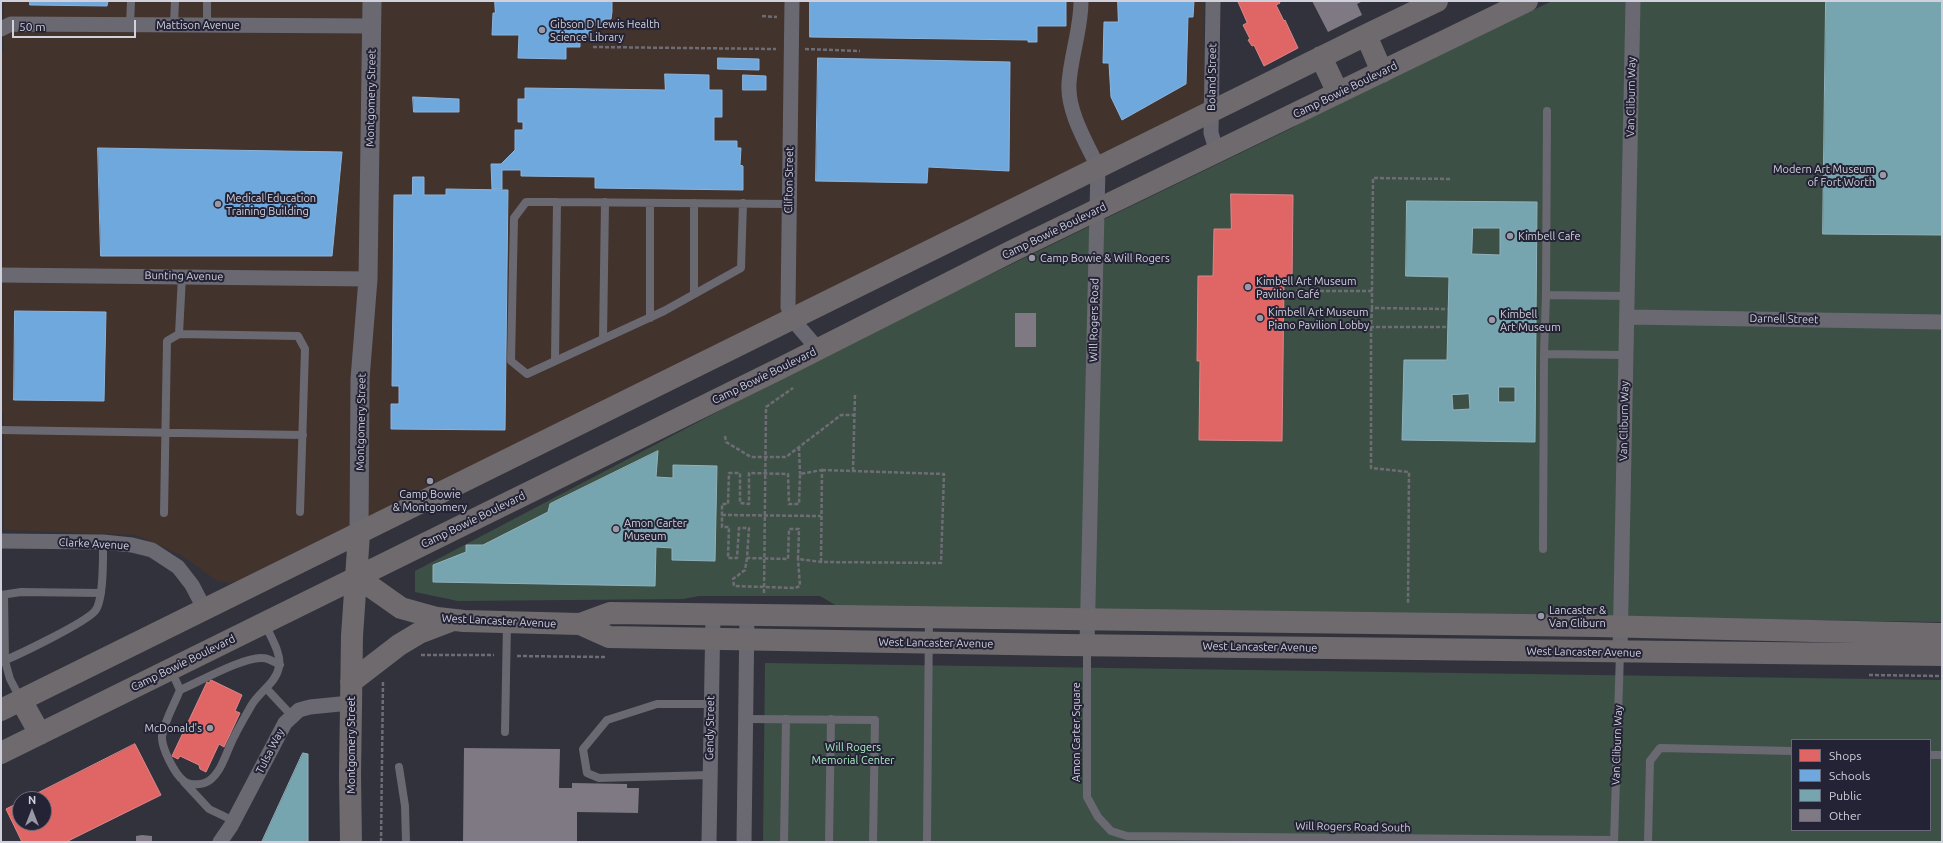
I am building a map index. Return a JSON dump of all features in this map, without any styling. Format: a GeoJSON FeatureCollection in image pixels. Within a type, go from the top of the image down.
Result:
{"type":"FeatureCollection","features":[{"type":"Feature","properties":{"kind":"main road"},"geometry":{"type":"LineString","coordinates":[[1,710],[1211,111],[1437,1]]}},
{"type":"Feature","properties":{"kind":"main road","name":"Camp Bowie Boulevard"},"geometry":{"type":"LineString","coordinates":[[1,753],[818,349],[1012,251],[1527,1]]}},
{"type":"Feature","properties":{"kind":"main road"},"geometry":{"type":"LineString","coordinates":[[1366,35],[1382,72]]}},
{"type":"Feature","properties":{"kind":"main road"},"geometry":{"type":"LineString","coordinates":[[1321,57],[1338,93]]}},
{"type":"Feature","properties":{"kind":"main road","name":"Montgomery Street"},"geometry":{"type":"LineString","coordinates":[[352,842],[352,636],[359,534]]}},
{"type":"Feature","properties":{"kind":"main road","name":"West Lancaster Avenue"},"geometry":{"type":"LineString","coordinates":[[357,577],[401,608],[437,618],[507,622],[580,624],[610,613],[1621,627],[1942,634]]}},
{"type":"Feature","properties":{"kind":"main road"},"geometry":{"type":"LineString","coordinates":[[351,693],[389,652],[419,633],[453,620]]}},
{"type":"Feature","properties":{"kind":"main road","name":"West Lancaster Avenue"},"geometry":{"type":"LineString","coordinates":[[580,624],[609,637],[930,643],[1942,655]]}},
{"type":"Feature","properties":{"kind":"main road"},"geometry":{"type":"LineString","coordinates":[[21,700],[40,734]]}},
{"type":"Feature","properties":{"kind":"street","name":"Montgomery Street"},"geometry":{"type":"LineString","coordinates":[[359,534],[360,379],[368,279],[372,1]]}},
{"type":"Feature","properties":{"kind":"street","name":"Clifton Street"},"geometry":{"type":"LineString","coordinates":[[792,1],[788,204],[788,307],[792,319],[818,349]]}},
{"type":"Feature","properties":{"kind":"street","name":"Will Rogers Road"},"geometry":{"type":"LineString","coordinates":[[1081,1],[1081,19],[1069,84],[1073,110],[1098,167],[1087,645]]}},
{"type":"Feature","properties":{"kind":"street","name":"Boland Street"},"geometry":{"type":"LineString","coordinates":[[1213,1],[1211,133],[1217,152]]}},
{"type":"Feature","properties":{"kind":"street","name":"Van Cliburn Way"},"geometry":{"type":"LineString","coordinates":[[1620,652],[1633,1]]}},
{"type":"Feature","properties":{"kind":"street","name":"Mattison Avenue"},"geometry":{"type":"LineString","coordinates":[[1,29],[11,24],[372,26]]}},
{"type":"Feature","properties":{"kind":"street","name":"Bunting Avenue"},"geometry":{"type":"LineString","coordinates":[[1,275],[368,279]]}},
{"type":"Feature","properties":{"kind":"street","name":"Darnell Street"},"geometry":{"type":"LineString","coordinates":[[1627,317],[1942,322]]}},
{"type":"Feature","properties":{"kind":"street","name":"Clarke Avenue"},"geometry":{"type":"LineString","coordinates":[[1,541],[103,542],[132,545],[152,550],[178,567],[192,585],[205,610]]}},
{"type":"Feature","properties":{"kind":"street","name":"Gendy Street"},"geometry":{"type":"LineString","coordinates":[[709,842],[710,704],[713,614]]}},
{"type":"Feature","properties":{"kind":"street"},"geometry":{"type":"LineString","coordinates":[[744,842],[747,615]]}},
{"type":"Feature","properties":{"kind":"street","name":"Tulsa Way"},"geometry":{"type":"LineString","coordinates":[[220,842],[234,821],[285,723],[299,710],[351,693]]}},
{"type":"Feature","properties":{"kind":"lane"},"geometry":{"type":"LineString","coordinates":[[130,24],[131,1]]}},
{"type":"Feature","properties":{"kind":"lane"},"geometry":{"type":"LineString","coordinates":[[174,24],[175,1]]}},
{"type":"Feature","properties":{"kind":"lane"},"geometry":{"type":"LineString","coordinates":[[207,1],[207,24]]}},
{"type":"Feature","properties":{"kind":"lane"},"geometry":{"type":"LineString","coordinates":[[1543,549],[1547,111]]}},
{"type":"Feature","properties":{"kind":"lane"},"geometry":{"type":"LineString","coordinates":[[742,203],[741,268],[650,318],[527,374],[511,361],[514,218],[526,202],[742,203],[788,204]]}},
{"type":"Feature","properties":{"kind":"lane"},"geometry":{"type":"LineString","coordinates":[[555,362],[556,202]]}},
{"type":"Feature","properties":{"kind":"lane"},"geometry":{"type":"LineString","coordinates":[[603,339],[606,202]]}},
{"type":"Feature","properties":{"kind":"lane"},"geometry":{"type":"LineString","coordinates":[[650,203],[650,318]]}},
{"type":"Feature","properties":{"kind":"lane"},"geometry":{"type":"LineString","coordinates":[[694,203],[694,294]]}},
{"type":"Feature","properties":{"kind":"lane"},"geometry":{"type":"LineString","coordinates":[[179,334],[182,276]]}},
{"type":"Feature","properties":{"kind":"lane"},"geometry":{"type":"LineString","coordinates":[[1546,295],[1627,296]]}},
{"type":"Feature","properties":{"kind":"lane"},"geometry":{"type":"LineString","coordinates":[[164,513],[167,341],[179,334],[298,336],[305,349],[300,512]]}},
{"type":"Feature","properties":{"kind":"lane"},"geometry":{"type":"LineString","coordinates":[[1544,354],[1626,355]]}},
{"type":"Feature","properties":{"kind":"lane"},"geometry":{"type":"LineString","coordinates":[[1,430],[302,435]]}},
{"type":"Feature","properties":{"kind":"lane"},"geometry":{"type":"LineString","coordinates":[[3,662],[83,620],[95,611],[101,593],[103,542]]}},
{"type":"Feature","properties":{"kind":"lane"},"geometry":{"type":"LineString","coordinates":[[21,700],[3,662],[2,595],[21,592],[101,593]]}},
{"type":"Feature","properties":{"kind":"lane"},"geometry":{"type":"LineString","coordinates":[[926,842],[930,617]]}},
{"type":"Feature","properties":{"kind":"lane"},"geometry":{"type":"LineString","coordinates":[[505,732],[507,622]]}},
{"type":"Feature","properties":{"kind":"lane"},"geometry":{"type":"LineString","coordinates":[[184,781],[193,784],[210,780],[218,771],[235,735],[256,698],[276,677],[280,665],[276,651],[264,623]]}},
{"type":"Feature","properties":{"kind":"lane","name":"Amon Carter Square"},"geometry":{"type":"LineString","coordinates":[[1087,645],[1087,797],[1098,817]]}},
{"type":"Feature","properties":{"kind":"lane","name":"Van Cliburn Way"},"geometry":{"type":"LineString","coordinates":[[1614,841],[1620,652]]}},
{"type":"Feature","properties":{"kind":"lane"},"geometry":{"type":"LineString","coordinates":[[234,821],[209,809],[184,781],[165,754],[162,736],[180,690],[247,661],[262,658],[271,660],[280,665]]}},
{"type":"Feature","properties":{"kind":"lane"},"geometry":{"type":"LineString","coordinates":[[171,669],[180,690]]}},
{"type":"Feature","properties":{"kind":"lane"},"geometry":{"type":"LineString","coordinates":[[266,688],[292,716]]}},
{"type":"Feature","properties":{"kind":"lane"},"geometry":{"type":"LineString","coordinates":[[710,704],[657,704],[607,720],[583,749],[587,773],[599,778],[710,775]]}},
{"type":"Feature","properties":{"kind":"lane"},"geometry":{"type":"LineString","coordinates":[[746,719],[875,720],[873,842]]}},
{"type":"Feature","properties":{"kind":"lane"},"geometry":{"type":"LineString","coordinates":[[784,842],[786,719]]}},
{"type":"Feature","properties":{"kind":"lane"},"geometry":{"type":"LineString","coordinates":[[829,842],[831,719]]}},
{"type":"Feature","properties":{"kind":"lane"},"geometry":{"type":"LineString","coordinates":[[1648,842],[1650,761],[1660,748],[1791,751]]}},
{"type":"Feature","properties":{"kind":"lane"},"geometry":{"type":"LineString","coordinates":[[1931,754],[1942,755]]}},
{"type":"Feature","properties":{"kind":"lane"},"geometry":{"type":"LineString","coordinates":[[399,767],[405,806],[406,842]]}},
{"type":"Feature","properties":{"kind":"lane","name":"Will Rogers Road South"},"geometry":{"type":"LineString","coordinates":[[1098,817],[1111,831],[1127,836],[1614,841]]}},
{"type":"Feature","properties":{"kind":"path"},"geometry":{"type":"LineString","coordinates":[[593,47],[860,50]]}},
{"type":"Feature","properties":{"kind":"path"},"geometry":{"type":"LineString","coordinates":[[1408,605],[1409,472],[1371,468],[1372,178],[1450,179]]}},
{"type":"Feature","properties":{"kind":"path"},"geometry":{"type":"LineString","coordinates":[[1296,291],[1372,292]]}},
{"type":"Feature","properties":{"kind":"path"},"geometry":{"type":"LineString","coordinates":[[1372,308],[1448,309]]}},
{"type":"Feature","properties":{"kind":"path"},"geometry":{"type":"LineString","coordinates":[[1371,327],[1447,328]]}},
{"type":"Feature","properties":{"kind":"path"},"geometry":{"type":"LineString","coordinates":[[764,593],[766,407],[793,388]]}},
{"type":"Feature","properties":{"kind":"path"},"geometry":{"type":"LineString","coordinates":[[853,471],[855,394]]}},
{"type":"Feature","properties":{"kind":"path"},"geometry":{"type":"LineString","coordinates":[[725,436],[726,442],[751,457],[786,457],[841,415],[854,415]]}},
{"type":"Feature","properties":{"kind":"path"},"geometry":{"type":"LineString","coordinates":[[747,558],[788,559],[789,529],[799,529],[798,559],[800,586],[795,588],[734,586],[733,579],[745,570],[749,528],[739,528],[737,558],[728,558],[729,527],[722,527],[722,504],[728,504],[729,473],[740,473],[740,503],[749,504],[750,474],[788,474],[789,504],[799,504],[799,447]]}},
{"type":"Feature","properties":{"kind":"path"},"geometry":{"type":"LineString","coordinates":[[798,559],[821,562],[941,564],[944,474],[822,470],[800,474]]}},
{"type":"Feature","properties":{"kind":"path"},"geometry":{"type":"LineString","coordinates":[[821,562],[822,470]]}},
{"type":"Feature","properties":{"kind":"path"},"geometry":{"type":"LineString","coordinates":[[722,516],[821,516]]}},
{"type":"Feature","properties":{"kind":"path"},"geometry":{"type":"LineString","coordinates":[[414,655],[608,657]]}},
{"type":"Feature","properties":{"kind":"path"},"geometry":{"type":"LineString","coordinates":[[381,842],[384,676]]}},
{"type":"Feature","properties":{"kind":"shaded area"},"geometry":{"type":"Polygon","coordinates":[[[4,1],[1204,1],[1204,105],[240,580],[229,583],[217,581],[181,555],[136,535],[4,530],[4,413],[1,412],[1,52],[4,52],[4,1]]]}},
{"type":"Feature","properties":{"kind":"green space"},"geometry":{"type":"Polygon","coordinates":[[[1552,1],[1942,1],[1942,622],[837,606],[820,596],[699,596],[683,599],[458,601],[415,592],[415,571],[837,349],[1292,128],[1306,119],[1552,1]]]}},
{"type":"Feature","properties":{"kind":"green space","name":"Will Rogers Memorial Center"},"geometry":{"type":"Polygon","coordinates":[[[765,663],[1942,680],[1942,842],[763,842],[765,663]]]}},
{"type":"Feature","properties":{"kind":"building: Shops"},"geometry":{"type":"Polygon","coordinates":[[[1238,1],[1279,1],[1280,3],[1276,5],[1298,48],[1264,66],[1254,45],[1252,46],[1248,40],[1250,39],[1243,25],[1247,23],[1238,1]]]}},
{"type":"Feature","properties":{"kind":"building: Shops"},"geometry":{"type":"Polygon","coordinates":[[[1231,194],[1293,195],[1292,282],[1284,282],[1282,441],[1199,440],[1200,361],[1197,361],[1198,276],[1213,276],[1214,229],[1231,229],[1231,194]]]}},
{"type":"Feature","properties":{"kind":"building: Shops"},"geometry":{"type":"Polygon","coordinates":[[[211,680],[242,695],[235,711],[240,713],[224,747],[219,744],[206,772],[200,769],[199,765],[180,756],[178,759],[172,756],[207,682],[209,683],[211,680]]]}},
{"type":"Feature","properties":{"kind":"building: Shops"},"geometry":{"type":"Polygon","coordinates":[[[135,744],[161,795],[66,842],[22,842],[17,831],[52,831],[52,791],[42,791],[135,744]]]}},
{"type":"Feature","properties":{"kind":"building: Shops"},"geometry":{"type":"Polygon","coordinates":[[[12,806],[12,821],[6,809],[12,806]]]}},
{"type":"Feature","properties":{"kind":"building: Schools"},"geometry":{"type":"Polygon","coordinates":[[[30,1],[108,1],[107,6],[30,5],[30,1]]]}},
{"type":"Feature","properties":{"kind":"building: Schools","name":"Gibson D Lewis Health Science Library"},"geometry":{"type":"Polygon","coordinates":[[[495,1],[612,1],[612,12],[611,19],[604,19],[604,25],[591,25],[591,37],[580,37],[580,47],[566,47],[566,59],[518,58],[519,35],[492,35],[495,1]]]}},
{"type":"Feature","properties":{"kind":"building: Schools"},"geometry":{"type":"Polygon","coordinates":[[[810,1],[1066,1],[1066,26],[1037,26],[1037,42],[1028,42],[1028,40],[810,37],[810,1]]]}},
{"type":"Feature","properties":{"kind":"building: Schools"},"geometry":{"type":"Polygon","coordinates":[[[1118,1],[1194,1],[1193,17],[1188,17],[1186,84],[1122,120],[1111,97],[1109,63],[1103,63],[1104,22],[1118,22],[1118,1]]]}},
{"type":"Feature","properties":{"kind":"building: Schools"},"geometry":{"type":"Polygon","coordinates":[[[718,58],[759,59],[759,70],[718,69],[718,58]]]}},
{"type":"Feature","properties":{"kind":"building: Schools"},"geometry":{"type":"Polygon","coordinates":[[[818,58],[1010,62],[1009,171],[928,167],[927,183],[816,181],[818,58]]]}},
{"type":"Feature","properties":{"kind":"building: Schools"},"geometry":{"type":"Polygon","coordinates":[[[665,74],[709,75],[709,90],[722,90],[722,117],[714,117],[714,141],[737,141],[737,148],[741,148],[740,165],[743,166],[743,190],[595,188],[595,177],[521,176],[521,170],[502,170],[502,189],[492,189],[491,164],[501,164],[515,150],[515,130],[523,130],[523,122],[518,122],[518,99],[525,99],[525,88],[665,90],[665,74]]]}},
{"type":"Feature","properties":{"kind":"building: Schools"},"geometry":{"type":"Polygon","coordinates":[[[743,75],[766,76],[766,90],[743,90],[743,75]]]}},
{"type":"Feature","properties":{"kind":"building: Schools"},"geometry":{"type":"Polygon","coordinates":[[[413,97],[459,99],[459,112],[414,112],[413,97]]]}},
{"type":"Feature","properties":{"kind":"building: Schools","name":"Medical Education Training Building"},"geometry":{"type":"Polygon","coordinates":[[[98,148],[342,152],[332,256],[101,256],[98,148]]]}},
{"type":"Feature","properties":{"kind":"building: Schools"},"geometry":{"type":"Polygon","coordinates":[[[413,177],[424,177],[424,195],[446,195],[446,189],[508,190],[505,430],[391,429],[391,404],[399,404],[399,386],[392,386],[394,195],[412,195],[413,177]]]}},
{"type":"Feature","properties":{"kind":"building: Schools"},"geometry":{"type":"Polygon","coordinates":[[[15,311],[106,312],[104,401],[14,400],[15,311]]]}},
{"type":"Feature","properties":{"kind":"building: Public","name":"Modern Art Museum of Fort Worth"},"geometry":{"type":"Polygon","coordinates":[[[1826,1],[1942,1],[1942,235],[1823,234],[1826,1]]]}},
{"type":"Feature","properties":{"kind":"building: Public","name":"Kimbell Art Museum"},"geometry":{"type":"Polygon","coordinates":[[[1407,201],[1537,202],[1535,442],[1402,440],[1404,360],[1447,360],[1449,277],[1406,276],[1407,201]],[[1473,228],[1472,254],[1500,255],[1500,228],[1473,228]],[[1499,387],[1499,402],[1515,402],[1515,387],[1499,387]],[[1469,394],[1452,395],[1453,410],[1470,409],[1469,394]]]}},
{"type":"Feature","properties":{"kind":"building: Public","name":"Amon Carter Museum"},"geometry":{"type":"Polygon","coordinates":[[[658,451],[656,477],[673,478],[673,465],[717,466],[715,561],[672,560],[672,548],[656,547],[655,586],[433,582],[433,565],[466,552],[466,545],[483,545],[548,512],[550,504],[658,451]]]}},
{"type":"Feature","properties":{"kind":"building: Public"},"geometry":{"type":"Polygon","coordinates":[[[303,753],[308,754],[308,842],[262,842],[303,753]]]}},
{"type":"Feature","properties":{"kind":"building: Other"},"geometry":{"type":"Polygon","coordinates":[[[1312,1],[1363,1],[1357,4],[1362,15],[1328,32],[1312,1]]]}},
{"type":"Feature","properties":{"kind":"building: Other"},"geometry":{"type":"Polygon","coordinates":[[[1015,313],[1036,313],[1036,347],[1015,347],[1015,313]]]}},
{"type":"Feature","properties":{"kind":"building: Other"},"geometry":{"type":"Polygon","coordinates":[[[464,748],[560,749],[559,788],[572,788],[572,783],[627,784],[627,788],[639,788],[638,813],[577,812],[577,842],[463,842],[464,748]]]}},
{"type":"Feature","properties":{"kind":"building: Other"},"geometry":{"type":"Polygon","coordinates":[[[136,836],[152,836],[152,842],[136,842],[136,836]]]}},
{"type":"Feature","properties":{"kind":"place","name":"Gibson D Lewis Health Science Library"},"geometry":{"type":"Point","coordinates":[542,30]}},
{"type":"Feature","properties":{"kind":"place","name":"Modern Art Museum of Fort Worth"},"geometry":{"type":"Point","coordinates":[1883,175]}},
{"type":"Feature","properties":{"kind":"place","name":"Medical Education Training Building"},"geometry":{"type":"Point","coordinates":[218,204]}},
{"type":"Feature","properties":{"kind":"place","name":"Kimbell Cafe"},"geometry":{"type":"Point","coordinates":[1510,236]}},
{"type":"Feature","properties":{"kind":"place","name":"Camp Bowie & Will Rogers"},"geometry":{"type":"Point","coordinates":[1032,258]}},
{"type":"Feature","properties":{"kind":"place","name":"Kimbell Art Museum Pavilion Café"},"geometry":{"type":"Point","coordinates":[1248,287]}},
{"type":"Feature","properties":{"kind":"place","name":"Kimbell Art Museum Piano Pavilion Lobby"},"geometry":{"type":"Point","coordinates":[1260,318]}},
{"type":"Feature","properties":{"kind":"place","name":"Kimbell Art Museum"},"geometry":{"type":"Point","coordinates":[1492,320]}},
{"type":"Feature","properties":{"kind":"place","name":"Camp Bowie & Montgomery"},"geometry":{"type":"Point","coordinates":[430,481]}},
{"type":"Feature","properties":{"kind":"place","name":"Amon Carter Museum"},"geometry":{"type":"Point","coordinates":[616,529]}},
{"type":"Feature","properties":{"kind":"place","name":"Lancaster & Van Cliburn"},"geometry":{"type":"Point","coordinates":[1541,616]}},
{"type":"Feature","properties":{"kind":"place","name":"McDonald's"},"geometry":{"type":"Point","coordinates":[210,728]}}]}
